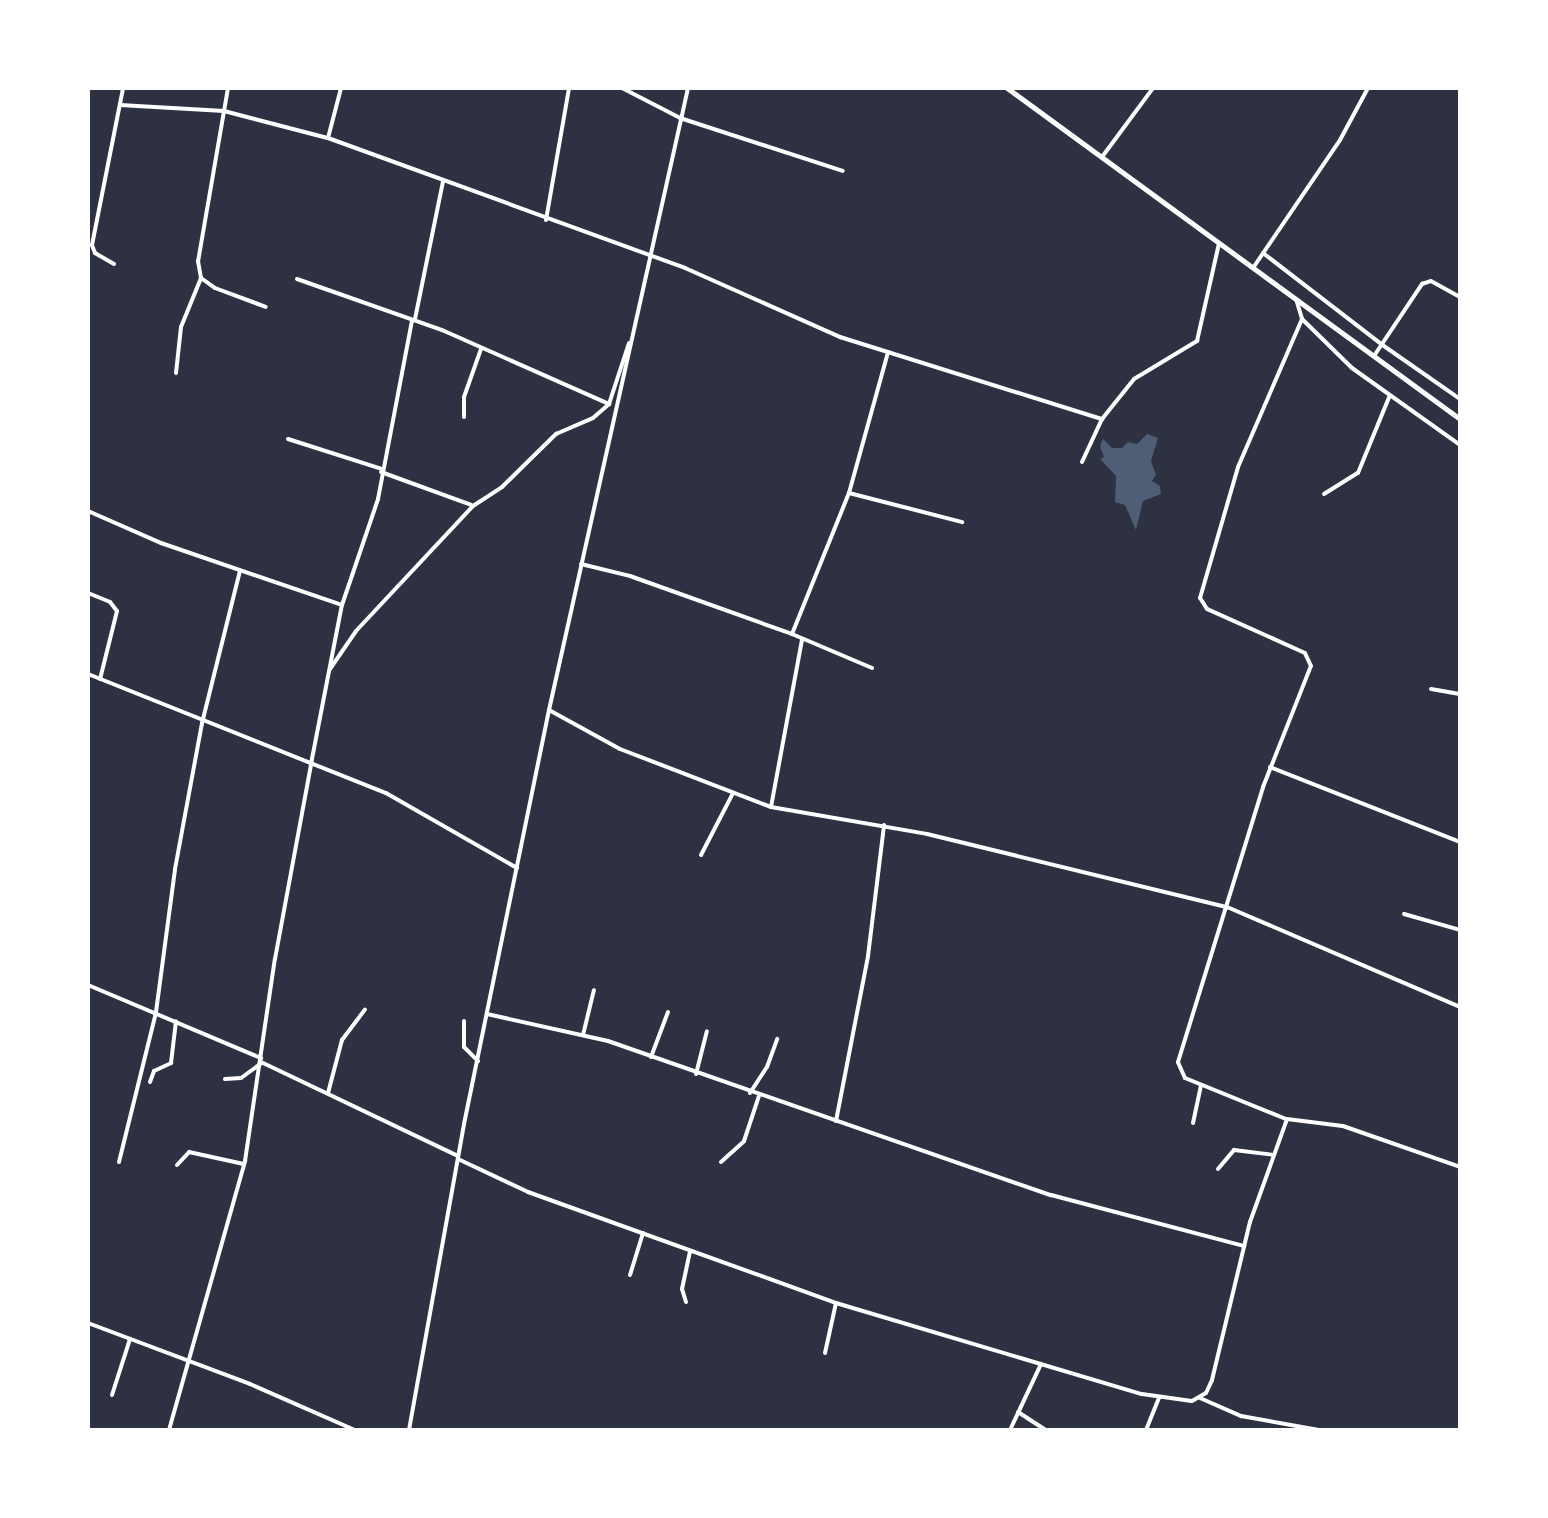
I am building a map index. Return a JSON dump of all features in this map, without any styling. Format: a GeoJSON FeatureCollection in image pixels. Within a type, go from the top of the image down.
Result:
{"type":"FeatureCollection","features":[{"type":"Feature","properties":{"kind":"highway"},"geometry":{"type":"LineString","coordinates":[[1007,88],[1460,419]]}},
{"type":"Feature","properties":{"kind":"street"},"geometry":{"type":"LineString","coordinates":[[114,264],[95,252],[90,242],[122,88]]}},
{"type":"Feature","properties":{"kind":"street"},"geometry":{"type":"LineString","coordinates":[[176,373],[181,327],[200,278],[200,240],[228,88]]}},
{"type":"Feature","properties":{"kind":"street"},"geometry":{"type":"LineString","coordinates":[[328,138],[341,88]]}},
{"type":"Feature","properties":{"kind":"street"},"geometry":{"type":"LineString","coordinates":[[546,220],[569,88]]}},
{"type":"Feature","properties":{"kind":"street"},"geometry":{"type":"LineString","coordinates":[[622,88],[680,118],[842,171]]}},
{"type":"Feature","properties":{"kind":"street"},"geometry":{"type":"LineString","coordinates":[[409,1430],[458,1157],[549,710],[688,88]]}},
{"type":"Feature","properties":{"kind":"street"},"geometry":{"type":"LineString","coordinates":[[1102,157],[1153,88]]}},
{"type":"Feature","properties":{"kind":"street"},"geometry":{"type":"LineString","coordinates":[[1253,268],[1340,140],[1368,88]]}},
{"type":"Feature","properties":{"kind":"street"},"geometry":{"type":"LineString","coordinates":[[120,105],[224,111],[328,138],[648,256],[888,352],[1102,419]]}},
{"type":"Feature","properties":{"kind":"street"},"geometry":{"type":"LineString","coordinates":[[169,1430],[244,1164],[311,764],[342,605],[371,525],[442,181]]}},
{"type":"Feature","properties":{"kind":"street"},"geometry":{"type":"LineString","coordinates":[[1082,462],[1102,419],[1134,379],[1193,346],[1219,243]]}},
{"type":"Feature","properties":{"kind":"street"},"geometry":{"type":"LineString","coordinates":[[1263,252],[1380,344],[1460,398]]}},
{"type":"Feature","properties":{"kind":"street"},"geometry":{"type":"LineString","coordinates":[[200,278],[215,288],[266,307]]}},
{"type":"Feature","properties":{"kind":"street"},"geometry":{"type":"LineString","coordinates":[[297,279],[413,320],[610,404]]}},
{"type":"Feature","properties":{"kind":"street"},"geometry":{"type":"LineString","coordinates":[[1374,356],[1422,284],[1431,281],[1460,297]]}},
{"type":"Feature","properties":{"kind":"street"},"geometry":{"type":"LineString","coordinates":[[1296,299],[1302,319],[1352,368],[1460,445]]}},
{"type":"Feature","properties":{"kind":"street"},"geometry":{"type":"LineString","coordinates":[[1302,319],[1238,467],[1200,598],[1207,609],[1297,648],[1312,660],[1270,766],[1178,1062],[1180,1073],[1287,1120],[1343,1126],[1460,1167]]}},
{"type":"Feature","properties":{"kind":"street"},"geometry":{"type":"LineString","coordinates":[[330,669],[356,631],[472,506],[502,487],[556,434],[593,418],[610,404],[629,343]]}},
{"type":"Feature","properties":{"kind":"street"},"geometry":{"type":"LineString","coordinates":[[464,417],[464,397],[482,348]]}},
{"type":"Feature","properties":{"kind":"street"},"geometry":{"type":"LineString","coordinates":[[792,634],[849,493],[888,352]]}},
{"type":"Feature","properties":{"kind":"street"},"geometry":{"type":"LineString","coordinates":[[1324,494],[1358,473],[1390,396]]}},
{"type":"Feature","properties":{"kind":"street"},"geometry":{"type":"LineString","coordinates":[[288,438],[472,506]]}},
{"type":"Feature","properties":{"kind":"street"},"geometry":{"type":"LineString","coordinates":[[849,493],[962,522]]}},
{"type":"Feature","properties":{"kind":"street"},"geometry":{"type":"LineString","coordinates":[[88,511],[240,571],[342,605]]}},
{"type":"Feature","properties":{"kind":"street"},"geometry":{"type":"LineString","coordinates":[[580,564],[630,576],[792,634],[872,668]]}},
{"type":"Feature","properties":{"kind":"street"},"geometry":{"type":"LineString","coordinates":[[120,1162],[156,1012],[175,869],[202,723],[240,571]]}},
{"type":"Feature","properties":{"kind":"street"},"geometry":{"type":"LineString","coordinates":[[88,593],[110,602],[117,611],[100,679]]}},
{"type":"Feature","properties":{"kind":"street"},"geometry":{"type":"LineString","coordinates":[[771,807],[802,638]]}},
{"type":"Feature","properties":{"kind":"street"},"geometry":{"type":"LineString","coordinates":[[88,674],[416,808],[517,868]]}},
{"type":"Feature","properties":{"kind":"street"},"geometry":{"type":"LineString","coordinates":[[1431,689],[1460,694]]}},
{"type":"Feature","properties":{"kind":"street"},"geometry":{"type":"LineString","coordinates":[[549,710],[620,750],[771,807],[830,820],[884,825],[1227,907],[1460,1007]]}},
{"type":"Feature","properties":{"kind":"street"},"geometry":{"type":"LineString","coordinates":[[1270,766],[1460,842]]}},
{"type":"Feature","properties":{"kind":"street"},"geometry":{"type":"LineString","coordinates":[[701,855],[732,793]]}},
{"type":"Feature","properties":{"kind":"street"},"geometry":{"type":"LineString","coordinates":[[836,1122],[868,956],[884,825]]}},
{"type":"Feature","properties":{"kind":"street"},"geometry":{"type":"LineString","coordinates":[[1404,914],[1460,930]]}},
{"type":"Feature","properties":{"kind":"street"},"geometry":{"type":"LineString","coordinates":[[88,984],[261,1061],[528,1192],[836,1303],[1158,1398],[1200,1398],[1241,1416],[1319,1430]]}},
{"type":"Feature","properties":{"kind":"street"},"geometry":{"type":"LineString","coordinates":[[583,1035],[594,990]]}},
{"type":"Feature","properties":{"kind":"street"},"geometry":{"type":"LineString","coordinates":[[328,1094],[342,1040],[366,1010]]}},
{"type":"Feature","properties":{"kind":"street"},"geometry":{"type":"LineString","coordinates":[[650,1057],[668,1012]]}},
{"type":"Feature","properties":{"kind":"street"},"geometry":{"type":"LineString","coordinates":[[487,1014],[583,1035],[1051,1195],[1244,1246]]}},
{"type":"Feature","properties":{"kind":"street"},"geometry":{"type":"LineString","coordinates":[[150,1082],[154,1071],[172,1063],[176,1021]]}},
{"type":"Feature","properties":{"kind":"street"},"geometry":{"type":"LineString","coordinates":[[464,1022],[464,1047],[478,1061]]}},
{"type":"Feature","properties":{"kind":"street"},"geometry":{"type":"LineString","coordinates":[[696,1074],[707,1031]]}},
{"type":"Feature","properties":{"kind":"street"},"geometry":{"type":"LineString","coordinates":[[750,1094],[768,1067],[777,1039]]}},
{"type":"Feature","properties":{"kind":"street"},"geometry":{"type":"LineString","coordinates":[[225,1079],[241,1078],[261,1061]]}},
{"type":"Feature","properties":{"kind":"street"},"geometry":{"type":"LineString","coordinates":[[1194,1122],[1201,1085]]}},
{"type":"Feature","properties":{"kind":"street"},"geometry":{"type":"LineString","coordinates":[[722,1162],[744,1142],[759,1096]]}},
{"type":"Feature","properties":{"kind":"street"},"geometry":{"type":"LineString","coordinates":[[1200,1398],[1215,1372],[1244,1246],[1287,1120]]}},
{"type":"Feature","properties":{"kind":"street"},"geometry":{"type":"LineString","coordinates":[[1218,1168],[1234,1150],[1272,1155]]}},
{"type":"Feature","properties":{"kind":"street"},"geometry":{"type":"LineString","coordinates":[[177,1166],[189,1152],[244,1164]]}},
{"type":"Feature","properties":{"kind":"street"},"geometry":{"type":"LineString","coordinates":[[630,1275],[643,1233]]}},
{"type":"Feature","properties":{"kind":"street"},"geometry":{"type":"LineString","coordinates":[[686,1302],[682,1289],[690,1250]]}},
{"type":"Feature","properties":{"kind":"street"},"geometry":{"type":"LineString","coordinates":[[825,1353],[836,1303]]}},
{"type":"Feature","properties":{"kind":"street"},"geometry":{"type":"LineString","coordinates":[[88,1324],[355,1430]]}},
{"type":"Feature","properties":{"kind":"street"},"geometry":{"type":"LineString","coordinates":[[112,1395],[130,1339]]}},
{"type":"Feature","properties":{"kind":"street"},"geometry":{"type":"LineString","coordinates":[[1010,1430],[1041,1364]]}},
{"type":"Feature","properties":{"kind":"street"},"geometry":{"type":"LineString","coordinates":[[1146,1430],[1158,1398]]}},
{"type":"Feature","properties":{"kind":"street"},"geometry":{"type":"LineString","coordinates":[[1018,1412],[1046,1430]]}},
{"type":"Feature","properties":{"kind":"water"},"geometry":{"type":"Polygon","coordinates":[[[1147,434],[1158,438],[1151,461],[1156,475],[1152,481],[1160,486],[1161,494],[1143,501],[1136,530],[1125,505],[1115,502],[1116,476],[1100,459],[1104,457],[1100,446],[1103,439],[1112,448],[1122,448],[1128,442],[1137,444],[1147,434]]]}}]}
